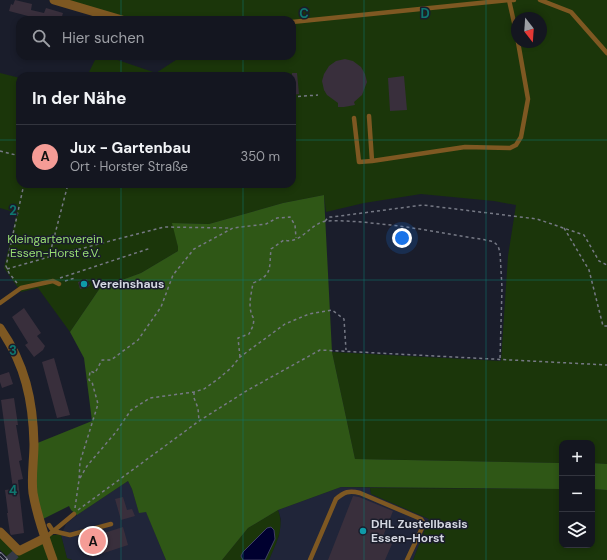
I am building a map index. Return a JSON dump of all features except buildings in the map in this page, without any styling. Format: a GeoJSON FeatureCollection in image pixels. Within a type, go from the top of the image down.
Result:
{"type":"FeatureCollection","features":[{"type":"Feature","properties":{"kind":"street"},"geometry":{"type":"LineString","coordinates":[[54,0],[108,16]]}},
{"type":"Feature","properties":{"kind":"street"},"geometry":{"type":"LineString","coordinates":[[1,330],[15,352],[29,389],[33,416],[33,491],[44,538],[53,560]]}},
{"type":"Feature","properties":{"kind":"street"},"geometry":{"type":"LineString","coordinates":[[0,532],[19,551],[44,538]]}},
{"type":"Feature","properties":{"kind":"lane"},"geometry":{"type":"LineString","coordinates":[[509,0],[512,12]]}},
{"type":"Feature","properties":{"kind":"lane"},"geometry":{"type":"LineString","coordinates":[[296,22],[514,0]]}},
{"type":"Feature","properties":{"kind":"lane"},"geometry":{"type":"LineString","coordinates":[[540,0],[571,12],[607,53]]}},
{"type":"Feature","properties":{"kind":"lane"},"geometry":{"type":"LineString","coordinates":[[354,118],[358,162],[465,147],[510,148],[516,145],[521,137],[528,99],[519,48]]}},
{"type":"Feature","properties":{"kind":"lane"},"geometry":{"type":"LineString","coordinates":[[369,116],[372,161]]}},
{"type":"Feature","properties":{"kind":"lane"},"geometry":{"type":"LineString","coordinates":[[0,303],[21,288],[56,283]]}},
{"type":"Feature","properties":{"kind":"lane"},"geometry":{"type":"LineString","coordinates":[[310,560],[336,499],[342,494],[352,491],[421,519],[423,526],[407,560]]}},
{"type":"Feature","properties":{"kind":"lane"},"geometry":{"type":"LineString","coordinates":[[44,538],[74,514]]}},
{"type":"Feature","properties":{"kind":"lane"},"geometry":{"type":"LineString","coordinates":[[49,526],[53,531],[70,535],[111,524]]}},
{"type":"Feature","properties":{"kind":"path"},"geometry":{"type":"LineString","coordinates":[[296,98],[318,95]]}},
{"type":"Feature","properties":{"kind":"path"},"geometry":{"type":"LineString","coordinates":[[0,151],[16,155]]}},
{"type":"Feature","properties":{"kind":"path"},"geometry":{"type":"LineString","coordinates":[[21,288],[6,266],[23,188]]}},
{"type":"Feature","properties":{"kind":"path"},"geometry":{"type":"LineString","coordinates":[[49,257],[67,188]]}},
{"type":"Feature","properties":{"kind":"path"},"geometry":{"type":"LineString","coordinates":[[325,221],[329,217],[423,205],[537,219],[584,235],[599,261],[607,266]]}},
{"type":"Feature","properties":{"kind":"path"},"geometry":{"type":"LineString","coordinates":[[7,269],[164,227],[233,228],[266,224],[278,218],[290,217],[295,226],[296,238]]}},
{"type":"Feature","properties":{"kind":"path"},"geometry":{"type":"LineString","coordinates":[[240,357],[238,338],[249,334],[253,326],[254,319],[250,313],[250,298],[253,283],[267,275],[269,270],[271,249],[284,240],[289,241],[296,238],[310,230],[318,223],[325,221],[371,222],[432,230],[494,242],[498,246],[500,252],[502,288],[500,359]]}},
{"type":"Feature","properties":{"kind":"path"},"geometry":{"type":"LineString","coordinates":[[74,514],[80,462],[98,404],[92,382],[89,380],[90,371],[95,373],[102,360],[111,360],[138,340],[161,307],[173,275],[194,249],[233,228]]}},
{"type":"Feature","properties":{"kind":"path"},"geometry":{"type":"LineString","coordinates":[[564,228],[589,270],[603,326],[607,326]]}},
{"type":"Feature","properties":{"kind":"path"},"geometry":{"type":"LineString","coordinates":[[56,283],[151,248]]}},
{"type":"Feature","properties":{"kind":"path"},"geometry":{"type":"LineString","coordinates":[[56,283],[75,278]]}},
{"type":"Feature","properties":{"kind":"path"},"geometry":{"type":"LineString","coordinates":[[79,480],[87,466],[116,432],[131,410],[150,398],[194,392],[204,389],[231,368],[240,357],[285,324],[309,314],[332,310],[344,319],[346,351]]}},
{"type":"Feature","properties":{"kind":"path"},"geometry":{"type":"LineString","coordinates":[[74,514],[199,421],[248,390],[304,360],[315,352],[326,349],[607,365]]}},
{"type":"Feature","properties":{"kind":"path"},"geometry":{"type":"LineString","coordinates":[[194,392],[194,398],[198,408],[199,421]]}},
{"type":"Feature","properties":{"kind":"shaded area"},"geometry":{"type":"Polygon","coordinates":[[[128,481],[139,512],[146,511],[166,560],[67,559],[61,535],[66,524],[128,481]]]}},
{"type":"Feature","properties":{"kind":"shaded area"},"geometry":{"type":"Polygon","coordinates":[[[341,487],[370,488],[371,494],[429,519],[413,560],[269,560],[279,536],[281,519],[278,510],[341,487]]]}},
{"type":"Feature","properties":{"kind":"shaded area"},"geometry":{"type":"Polygon","coordinates":[[[271,527],[274,530],[275,539],[265,560],[243,560],[241,556],[243,552],[267,528],[271,527]]]}},
{"type":"Feature","properties":{"kind":"green space","name":"Kleingartenverein Essen-Horst e.V."},"geometry":{"type":"Polygon","coordinates":[[[61,0],[607,0],[607,464],[595,463],[595,440],[559,440],[559,463],[355,459],[332,352],[501,361],[508,256],[516,205],[494,201],[421,194],[364,203],[326,212],[324,195],[283,203],[209,224],[173,223],[178,251],[141,273],[100,288],[70,332],[38,288],[21,292],[4,268],[17,213],[0,208],[0,73],[16,77],[16,188],[296,188],[296,72],[158,72],[176,60],[296,60],[296,16],[116,16],[61,0]]]}},
{"type":"Feature","properties":{"kind":"green space"},"geometry":{"type":"Polygon","coordinates":[[[95,60],[118,60],[153,72],[89,72],[95,60]]]}},
{"type":"Feature","properties":{"kind":"green space"},"geometry":{"type":"Polygon","coordinates":[[[324,195],[332,352],[355,459],[559,463],[559,489],[341,487],[278,510],[248,528],[222,560],[166,560],[146,512],[139,513],[128,481],[77,515],[69,506],[41,520],[34,491],[35,444],[92,421],[84,358],[70,332],[100,288],[141,273],[178,251],[172,223],[209,224],[283,203],[324,195]]]}},
{"type":"Feature","properties":{"kind":"green space"},"geometry":{"type":"Polygon","coordinates":[[[595,463],[607,464],[607,490],[595,489],[595,463]]]}},
{"type":"Feature","properties":{"kind":"green space"},"geometry":{"type":"Polygon","coordinates":[[[370,488],[559,489],[559,548],[595,548],[595,489],[607,490],[607,560],[413,560],[429,519],[371,494],[370,488]]]}},
{"type":"Feature","properties":{"kind":"green space"},"geometry":{"type":"Polygon","coordinates":[[[278,510],[281,523],[279,535],[269,560],[222,560],[248,528],[278,510]]]}},
{"type":"Feature","properties":{"kind":"green space"},"geometry":{"type":"Polygon","coordinates":[[[0,533],[19,551],[44,537],[61,535],[67,558],[72,560],[11,560],[0,550],[0,533]]]}},
{"type":"Feature","properties":{"kind":"tunnel"},"geometry":{"type":"LineString","coordinates":[[9,560],[19,551]]}},
{"type":"Feature","properties":{"kind":"railway"},"geometry":{"type":"LineString","coordinates":[[0,554],[6,560]]}},
{"type":"Feature","properties":{"kind":"place","name":"Vereinshaus"},"geometry":{"type":"Point","coordinates":[84,284]}},
{"type":"Feature","properties":{"kind":"place","name":"DHL Zustellbasis Essen-Horst"},"geometry":{"type":"Point","coordinates":[363,531]}},
{"type":"Feature","properties":{"kind":"place","name":"Jux - Gartenbau"},"geometry":{"type":"Point","coordinates":[93,541]}}]}
